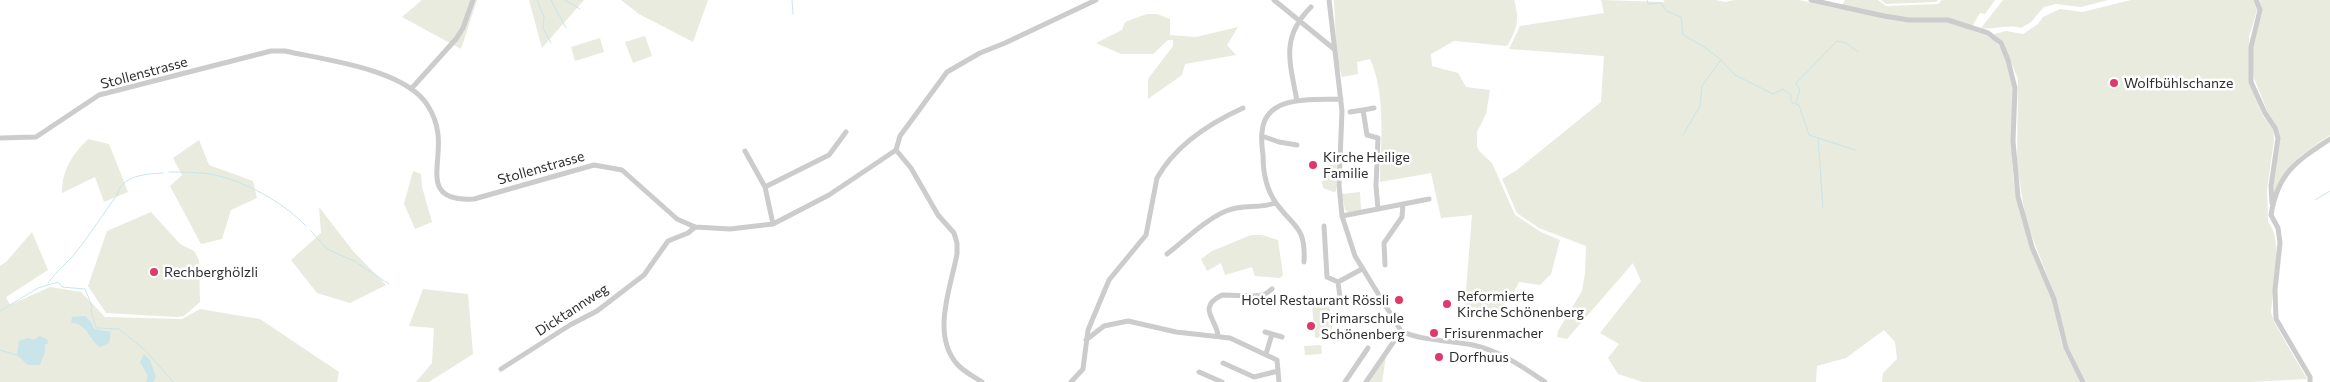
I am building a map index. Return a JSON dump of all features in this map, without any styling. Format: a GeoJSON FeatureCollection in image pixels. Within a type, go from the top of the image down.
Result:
{"type":"FeatureCollection","features":[{"type":"Feature","properties":{"kind":"street"},"geometry":{"type":"LineString","coordinates":[[412,88],[459,34],[472,0]]}},
{"type":"Feature","properties":{"kind":"street"},"geometry":{"type":"LineString","coordinates":[[982,382],[955,362],[946,337],[944,321],[957,254],[957,243],[954,233],[938,214],[911,168],[896,150],[900,136],[947,72],[980,53],[1096,0]]}},
{"type":"Feature","properties":{"kind":"street"},"geometry":{"type":"LineString","coordinates":[[1274,0],[1334,49]]}},
{"type":"Feature","properties":{"kind":"street"},"geometry":{"type":"LineString","coordinates":[[1329,0],[1341,99],[1342,125],[1338,185],[1342,216],[1348,238],[1362,269],[1400,331],[1423,338],[1488,350],[1515,362],[1545,382]]}},
{"type":"Feature","properties":{"kind":"street"},"geometry":{"type":"LineString","coordinates":[[1811,0],[1909,20],[1948,20],[1988,32],[2001,43],[2008,60],[2015,88],[2014,159],[2020,205],[2032,247],[2054,299],[2066,348],[2083,382]]}},
{"type":"Feature","properties":{"kind":"street"},"geometry":{"type":"LineString","coordinates":[[2256,0],[2260,10],[2251,47],[2251,82],[2265,113],[2276,128],[2278,138],[2271,186],[2271,215],[2278,228],[2280,243],[2275,290],[2276,318],[2310,377],[2310,382]]}},
{"type":"Feature","properties":{"kind":"street"},"geometry":{"type":"LineString","coordinates":[[1298,101],[1289,59],[1289,43],[1298,20],[1310,7]]}},
{"type":"Feature","properties":{"kind":"street","name":"Stollenstrasse"},"geometry":{"type":"LineString","coordinates":[[0,138],[36,137],[100,95],[271,51],[285,51],[391,76],[412,88],[428,105],[439,136],[436,174],[439,186],[448,196],[458,200],[474,200],[594,165],[608,166],[622,170],[673,216],[695,227],[730,229],[773,224],[829,194],[896,150]]}},
{"type":"Feature","properties":{"kind":"street"},"geometry":{"type":"LineString","coordinates":[[1304,262],[1305,248],[1302,234],[1297,225],[1275,203],[1267,187],[1263,170],[1262,136],[1265,119],[1272,110],[1284,103],[1341,99]]}},
{"type":"Feature","properties":{"kind":"street"},"geometry":{"type":"LineString","coordinates":[[1071,382],[1083,369],[1086,340],[1109,280],[1146,234],[1157,178],[1162,170],[1179,149],[1227,115],[1243,108]]}},
{"type":"Feature","properties":{"kind":"street"},"geometry":{"type":"LineString","coordinates":[[1350,112],[1374,108]]}},
{"type":"Feature","properties":{"kind":"street"},"geometry":{"type":"LineString","coordinates":[[1363,110],[1367,136],[1378,138],[1376,186],[1378,209]]}},
{"type":"Feature","properties":{"kind":"street"},"geometry":{"type":"LineString","coordinates":[[765,187],[829,155],[846,132]]}},
{"type":"Feature","properties":{"kind":"street"},"geometry":{"type":"LineString","coordinates":[[1262,136],[1279,142],[1297,145]]}},
{"type":"Feature","properties":{"kind":"street"},"geometry":{"type":"LineString","coordinates":[[2272,206],[2282,182],[2295,162],[2330,139]]}},
{"type":"Feature","properties":{"kind":"street"},"geometry":{"type":"LineString","coordinates":[[745,151],[765,187],[765,195],[773,224]]}},
{"type":"Feature","properties":{"kind":"street"},"geometry":{"type":"LineString","coordinates":[[1342,216],[1429,199]]}},
{"type":"Feature","properties":{"kind":"street"},"geometry":{"type":"LineString","coordinates":[[1167,254],[1226,211],[1239,207],[1263,207],[1275,203]]}},
{"type":"Feature","properties":{"kind":"street"},"geometry":{"type":"LineString","coordinates":[[1385,265],[1384,243],[1402,216],[1403,204]]}},
{"type":"Feature","properties":{"kind":"street"},"geometry":{"type":"LineString","coordinates":[[1324,226],[1325,270],[1327,277],[1338,282]]}},
{"type":"Feature","properties":{"kind":"street","name":"Dicktannweg"},"geometry":{"type":"LineString","coordinates":[[501,369],[570,325],[597,311],[644,274],[668,241],[688,233],[695,227]]}},
{"type":"Feature","properties":{"kind":"street"},"geometry":{"type":"LineString","coordinates":[[1338,282],[1362,269]]}},
{"type":"Feature","properties":{"kind":"street"},"geometry":{"type":"LineString","coordinates":[[1338,282],[1340,297]]}},
{"type":"Feature","properties":{"kind":"street"},"geometry":{"type":"LineString","coordinates":[[1218,336],[1209,317],[1209,309],[1216,298],[1222,295],[1264,295],[1272,289]]}},
{"type":"Feature","properties":{"kind":"street"},"geometry":{"type":"LineString","coordinates":[[1086,340],[1104,326],[1128,320],[1176,332],[1218,336],[1237,341],[1277,360],[1279,382]]}},
{"type":"Feature","properties":{"kind":"street"},"geometry":{"type":"LineString","coordinates":[[1366,382],[1400,331]]}},
{"type":"Feature","properties":{"kind":"street"},"geometry":{"type":"LineString","coordinates":[[1265,332],[1282,337]]}},
{"type":"Feature","properties":{"kind":"street"},"geometry":{"type":"LineString","coordinates":[[1266,354],[1272,334]]}},
{"type":"Feature","properties":{"kind":"street"},"geometry":{"type":"LineString","coordinates":[[1345,382],[1368,348]]}},
{"type":"Feature","properties":{"kind":"street"},"geometry":{"type":"LineString","coordinates":[[1223,363],[1254,377],[1278,371]]}},
{"type":"Feature","properties":{"kind":"street"},"geometry":{"type":"LineString","coordinates":[[1199,372],[1222,382]]}},
{"type":"Feature","properties":{"kind":"shaded area"},"geometry":{"type":"Polygon","coordinates":[[[422,0],[477,0],[461,49],[402,17],[422,0]]]}},
{"type":"Feature","properties":{"kind":"shaded area"},"geometry":{"type":"Polygon","coordinates":[[[529,0],[584,0],[542,48],[529,0]]]}},
{"type":"Feature","properties":{"kind":"shaded area"},"geometry":{"type":"Polygon","coordinates":[[[621,0],[708,0],[693,42],[639,14],[621,0]]]}},
{"type":"Feature","properties":{"kind":"shaded area"},"geometry":{"type":"Polygon","coordinates":[[[1334,0],[1514,0],[1517,19],[1513,35],[1507,46],[1454,41],[1431,54],[1432,66],[1458,73],[1466,87],[1490,90],[1486,114],[1477,132],[1479,151],[1492,163],[1515,215],[1541,232],[1560,240],[1551,274],[1540,285],[1519,282],[1509,302],[1504,301],[1503,315],[1465,307],[1464,291],[1466,291],[1472,215],[1441,218],[1431,173],[1380,182],[1381,119],[1375,73],[1370,59],[1357,62],[1358,74],[1342,77],[1337,59],[1334,0]]]}},
{"type":"Feature","properties":{"kind":"shaded area"},"geometry":{"type":"Polygon","coordinates":[[[1601,0],[1665,2],[1663,0],[1716,0],[1725,2],[1734,0],[1799,0],[1840,9],[1845,0],[1878,0],[1886,6],[1938,4],[1942,0],[1995,0],[1985,14],[1980,13],[1970,30],[1996,42],[2006,59],[2013,89],[2013,168],[2016,199],[2054,306],[2065,352],[2081,382],[1882,382],[1883,373],[1897,359],[1895,342],[1884,330],[1846,358],[1817,366],[1816,382],[1643,382],[1618,374],[1608,358],[1619,344],[1600,333],[1641,281],[1633,263],[1567,339],[1557,337],[1558,331],[1582,291],[1586,246],[1539,228],[1517,213],[1502,179],[1517,170],[1601,102],[1604,56],[1509,49],[1520,26],[1604,13],[1601,0]]]}},
{"type":"Feature","properties":{"kind":"shaded area"},"geometry":{"type":"Polygon","coordinates":[[[1881,0],[1938,0],[1936,2],[1886,4],[1881,0]]]}},
{"type":"Feature","properties":{"kind":"shaded area"},"geometry":{"type":"Polygon","coordinates":[[[2003,0],[2108,0],[2081,7],[2056,4],[2044,7],[2031,22],[2021,28],[1981,28],[2003,0]]]}},
{"type":"Feature","properties":{"kind":"shaded area"},"geometry":{"type":"Polygon","coordinates":[[[2131,0],[2253,0],[2257,10],[2249,37],[2249,82],[2263,116],[2273,130],[2274,140],[2267,189],[2268,222],[2276,240],[2277,252],[2271,312],[2274,322],[2307,379],[2249,382],[2086,382],[2068,347],[2056,298],[2026,221],[2017,165],[2018,79],[2003,43],[1994,34],[2006,31],[2023,34],[2038,24],[2043,17],[2060,9],[2082,12],[2131,0]]]}},
{"type":"Feature","properties":{"kind":"shaded area"},"geometry":{"type":"Polygon","coordinates":[[[2259,0],[2330,0],[2330,135],[2295,161],[2284,176],[2273,199],[2277,127],[2268,113],[2254,78],[2253,64],[2253,48],[2262,12],[2259,0]]]}},
{"type":"Feature","properties":{"kind":"shaded area"},"geometry":{"type":"Polygon","coordinates":[[[1147,14],[1157,14],[1170,19],[1170,35],[1196,37],[1238,27],[1227,45],[1236,55],[1185,64],[1182,75],[1148,99],[1148,79],[1173,46],[1173,40],[1168,40],[1153,54],[1121,54],[1096,43],[1122,30],[1125,22],[1147,14]]]}},
{"type":"Feature","properties":{"kind":"shaded area"},"geometry":{"type":"Polygon","coordinates":[[[645,36],[652,56],[633,63],[625,42],[645,36]]]}},
{"type":"Feature","properties":{"kind":"shaded area"},"geometry":{"type":"Polygon","coordinates":[[[600,38],[604,52],[575,61],[571,47],[600,38]]]}},
{"type":"Feature","properties":{"kind":"shaded area"},"geometry":{"type":"Polygon","coordinates":[[[88,139],[109,144],[128,192],[104,202],[95,177],[62,193],[62,185],[69,163],[88,139]]]}},
{"type":"Feature","properties":{"kind":"shaded area"},"geometry":{"type":"Polygon","coordinates":[[[199,140],[209,165],[253,181],[257,198],[231,210],[222,239],[201,244],[170,186],[182,175],[173,158],[199,140]]]}},
{"type":"Feature","properties":{"kind":"shaded area"},"geometry":{"type":"Polygon","coordinates":[[[1337,155],[1336,191],[1334,192],[1323,188],[1322,182],[1328,171],[1329,157],[1337,155]]]}},
{"type":"Feature","properties":{"kind":"shaded area"},"geometry":{"type":"Polygon","coordinates":[[[413,171],[421,174],[422,187],[432,222],[415,229],[404,204],[413,171]]]}},
{"type":"Feature","properties":{"kind":"shaded area"},"geometry":{"type":"Polygon","coordinates":[[[1360,192],[1361,210],[1349,212],[1345,210],[1342,194],[1360,192]]]}},
{"type":"Feature","properties":{"kind":"shaded area"},"geometry":{"type":"Polygon","coordinates":[[[319,207],[353,251],[386,285],[350,303],[317,293],[291,260],[321,233],[319,207]]]}},
{"type":"Feature","properties":{"kind":"shaded area"},"geometry":{"type":"Polygon","coordinates":[[[151,212],[180,244],[194,251],[199,260],[200,302],[184,316],[176,317],[106,313],[88,286],[107,231],[151,212]]]}},
{"type":"Feature","properties":{"kind":"shaded area"},"geometry":{"type":"Polygon","coordinates":[[[32,232],[48,270],[6,297],[10,305],[50,287],[81,292],[105,317],[182,319],[200,309],[260,319],[339,372],[337,382],[0,382],[0,266],[7,261],[32,232]]]}},
{"type":"Feature","properties":{"kind":"shaded area"},"geometry":{"type":"Polygon","coordinates":[[[1251,235],[1262,235],[1278,240],[1283,275],[1280,278],[1255,276],[1252,267],[1225,275],[1221,263],[1207,271],[1201,259],[1212,251],[1251,235]]]}},
{"type":"Feature","properties":{"kind":"shaded area"},"geometry":{"type":"Polygon","coordinates":[[[423,289],[468,294],[473,354],[429,382],[416,382],[432,363],[434,328],[409,326],[423,289]]]}},
{"type":"Feature","properties":{"kind":"shaded area"},"geometry":{"type":"Polygon","coordinates":[[[1307,299],[1329,303],[1333,336],[1315,338],[1312,305],[1307,299]]]}},
{"type":"Feature","properties":{"kind":"shaded area"},"geometry":{"type":"Polygon","coordinates":[[[1321,345],[1322,354],[1305,355],[1304,346],[1321,345]]]}},
{"type":"Feature","properties":{"kind":"shaded area"},"geometry":{"type":"Polygon","coordinates":[[[1387,350],[1382,382],[1366,382],[1387,350]]]}},
{"type":"Feature","properties":{"kind":"water"},"geometry":{"type":"Polygon","coordinates":[[[85,316],[91,322],[94,329],[111,332],[109,343],[100,347],[84,328],[71,323],[72,317],[85,316]]]}},
{"type":"Feature","properties":{"kind":"water"},"geometry":{"type":"Polygon","coordinates":[[[39,336],[47,339],[48,343],[45,345],[45,352],[40,365],[28,365],[17,355],[19,341],[28,338],[34,340],[39,336]]]}},
{"type":"Feature","properties":{"kind":"water"},"geometry":{"type":"Polygon","coordinates":[[[144,354],[150,360],[156,377],[153,382],[146,382],[148,376],[140,362],[144,354]]]}},
{"type":"Feature","properties":{"kind":"waterway"},"geometry":{"type":"LineString","coordinates":[[537,0],[544,17],[543,28],[551,43]]}},
{"type":"Feature","properties":{"kind":"waterway"},"geometry":{"type":"LineString","coordinates":[[551,0],[566,28]]}},
{"type":"Feature","properties":{"kind":"waterway"},"geometry":{"type":"LineString","coordinates":[[565,0],[580,9]]}},
{"type":"Feature","properties":{"kind":"waterway"},"geometry":{"type":"LineString","coordinates":[[792,0],[793,14]]}},
{"type":"Feature","properties":{"kind":"waterway"},"geometry":{"type":"LineString","coordinates":[[1647,0],[1648,4],[1661,3],[1666,11],[1681,17],[1683,35],[1703,46],[1720,59],[1735,75],[1773,94],[1783,89],[1791,95],[1791,102],[1799,105],[1809,135],[1855,150]]}},
{"type":"Feature","properties":{"kind":"waterway"},"geometry":{"type":"LineString","coordinates":[[1796,102],[1800,90],[1796,83],[1837,41],[1846,43],[1858,52]]}},
{"type":"Feature","properties":{"kind":"waterway"},"geometry":{"type":"LineString","coordinates":[[1683,135],[1700,106],[1702,86],[1720,61]]}},
{"type":"Feature","properties":{"kind":"waterway"},"geometry":{"type":"LineString","coordinates":[[1818,138],[1823,207]]}},
{"type":"Feature","properties":{"kind":"waterway"},"geometry":{"type":"LineString","coordinates":[[169,172],[217,175],[245,185],[279,203],[306,226]]}},
{"type":"Feature","properties":{"kind":"waterway"},"geometry":{"type":"LineString","coordinates":[[48,283],[77,251],[124,183],[136,177],[163,173]]}},
{"type":"Feature","properties":{"kind":"waterway"},"geometry":{"type":"LineString","coordinates":[[2315,200],[2330,191]]}},
{"type":"Feature","properties":{"kind":"waterway"},"geometry":{"type":"LineString","coordinates":[[311,231],[327,249],[354,261],[389,284]]}},
{"type":"Feature","properties":{"kind":"waterway"},"geometry":{"type":"LineString","coordinates":[[0,311],[38,288],[58,282],[62,287],[85,289],[92,306],[91,311],[96,328],[119,329],[145,350]]}},
{"type":"Feature","properties":{"kind":"waterway"},"geometry":{"type":"LineString","coordinates":[[0,350],[17,355]]}},
{"type":"Feature","properties":{"kind":"waterway"},"geometry":{"type":"LineString","coordinates":[[147,352],[173,382]]}},
{"type":"Feature","properties":{"kind":"place","name":"Wolfbühlschanze"},"geometry":{"type":"Point","coordinates":[2114,83]}},
{"type":"Feature","properties":{"kind":"place","name":"Kirche Heilige Familie"},"geometry":{"type":"Point","coordinates":[1313,165]}},
{"type":"Feature","properties":{"kind":"place","name":"Rechberghölzli"},"geometry":{"type":"Point","coordinates":[154,272]}},
{"type":"Feature","properties":{"kind":"place","name":"Hotel Restaurant Rössli"},"geometry":{"type":"Point","coordinates":[1399,300]}},
{"type":"Feature","properties":{"kind":"place","name":"Reformierte Kirche Schönenberg"},"geometry":{"type":"Point","coordinates":[1447,304]}},
{"type":"Feature","properties":{"kind":"place","name":"Primarschule Schönenberg"},"geometry":{"type":"Point","coordinates":[1311,326]}},
{"type":"Feature","properties":{"kind":"place","name":"Frisurenmacher"},"geometry":{"type":"Point","coordinates":[1434,333]}},
{"type":"Feature","properties":{"kind":"place","name":"Dorfhuus"},"geometry":{"type":"Point","coordinates":[1439,357]}}]}
